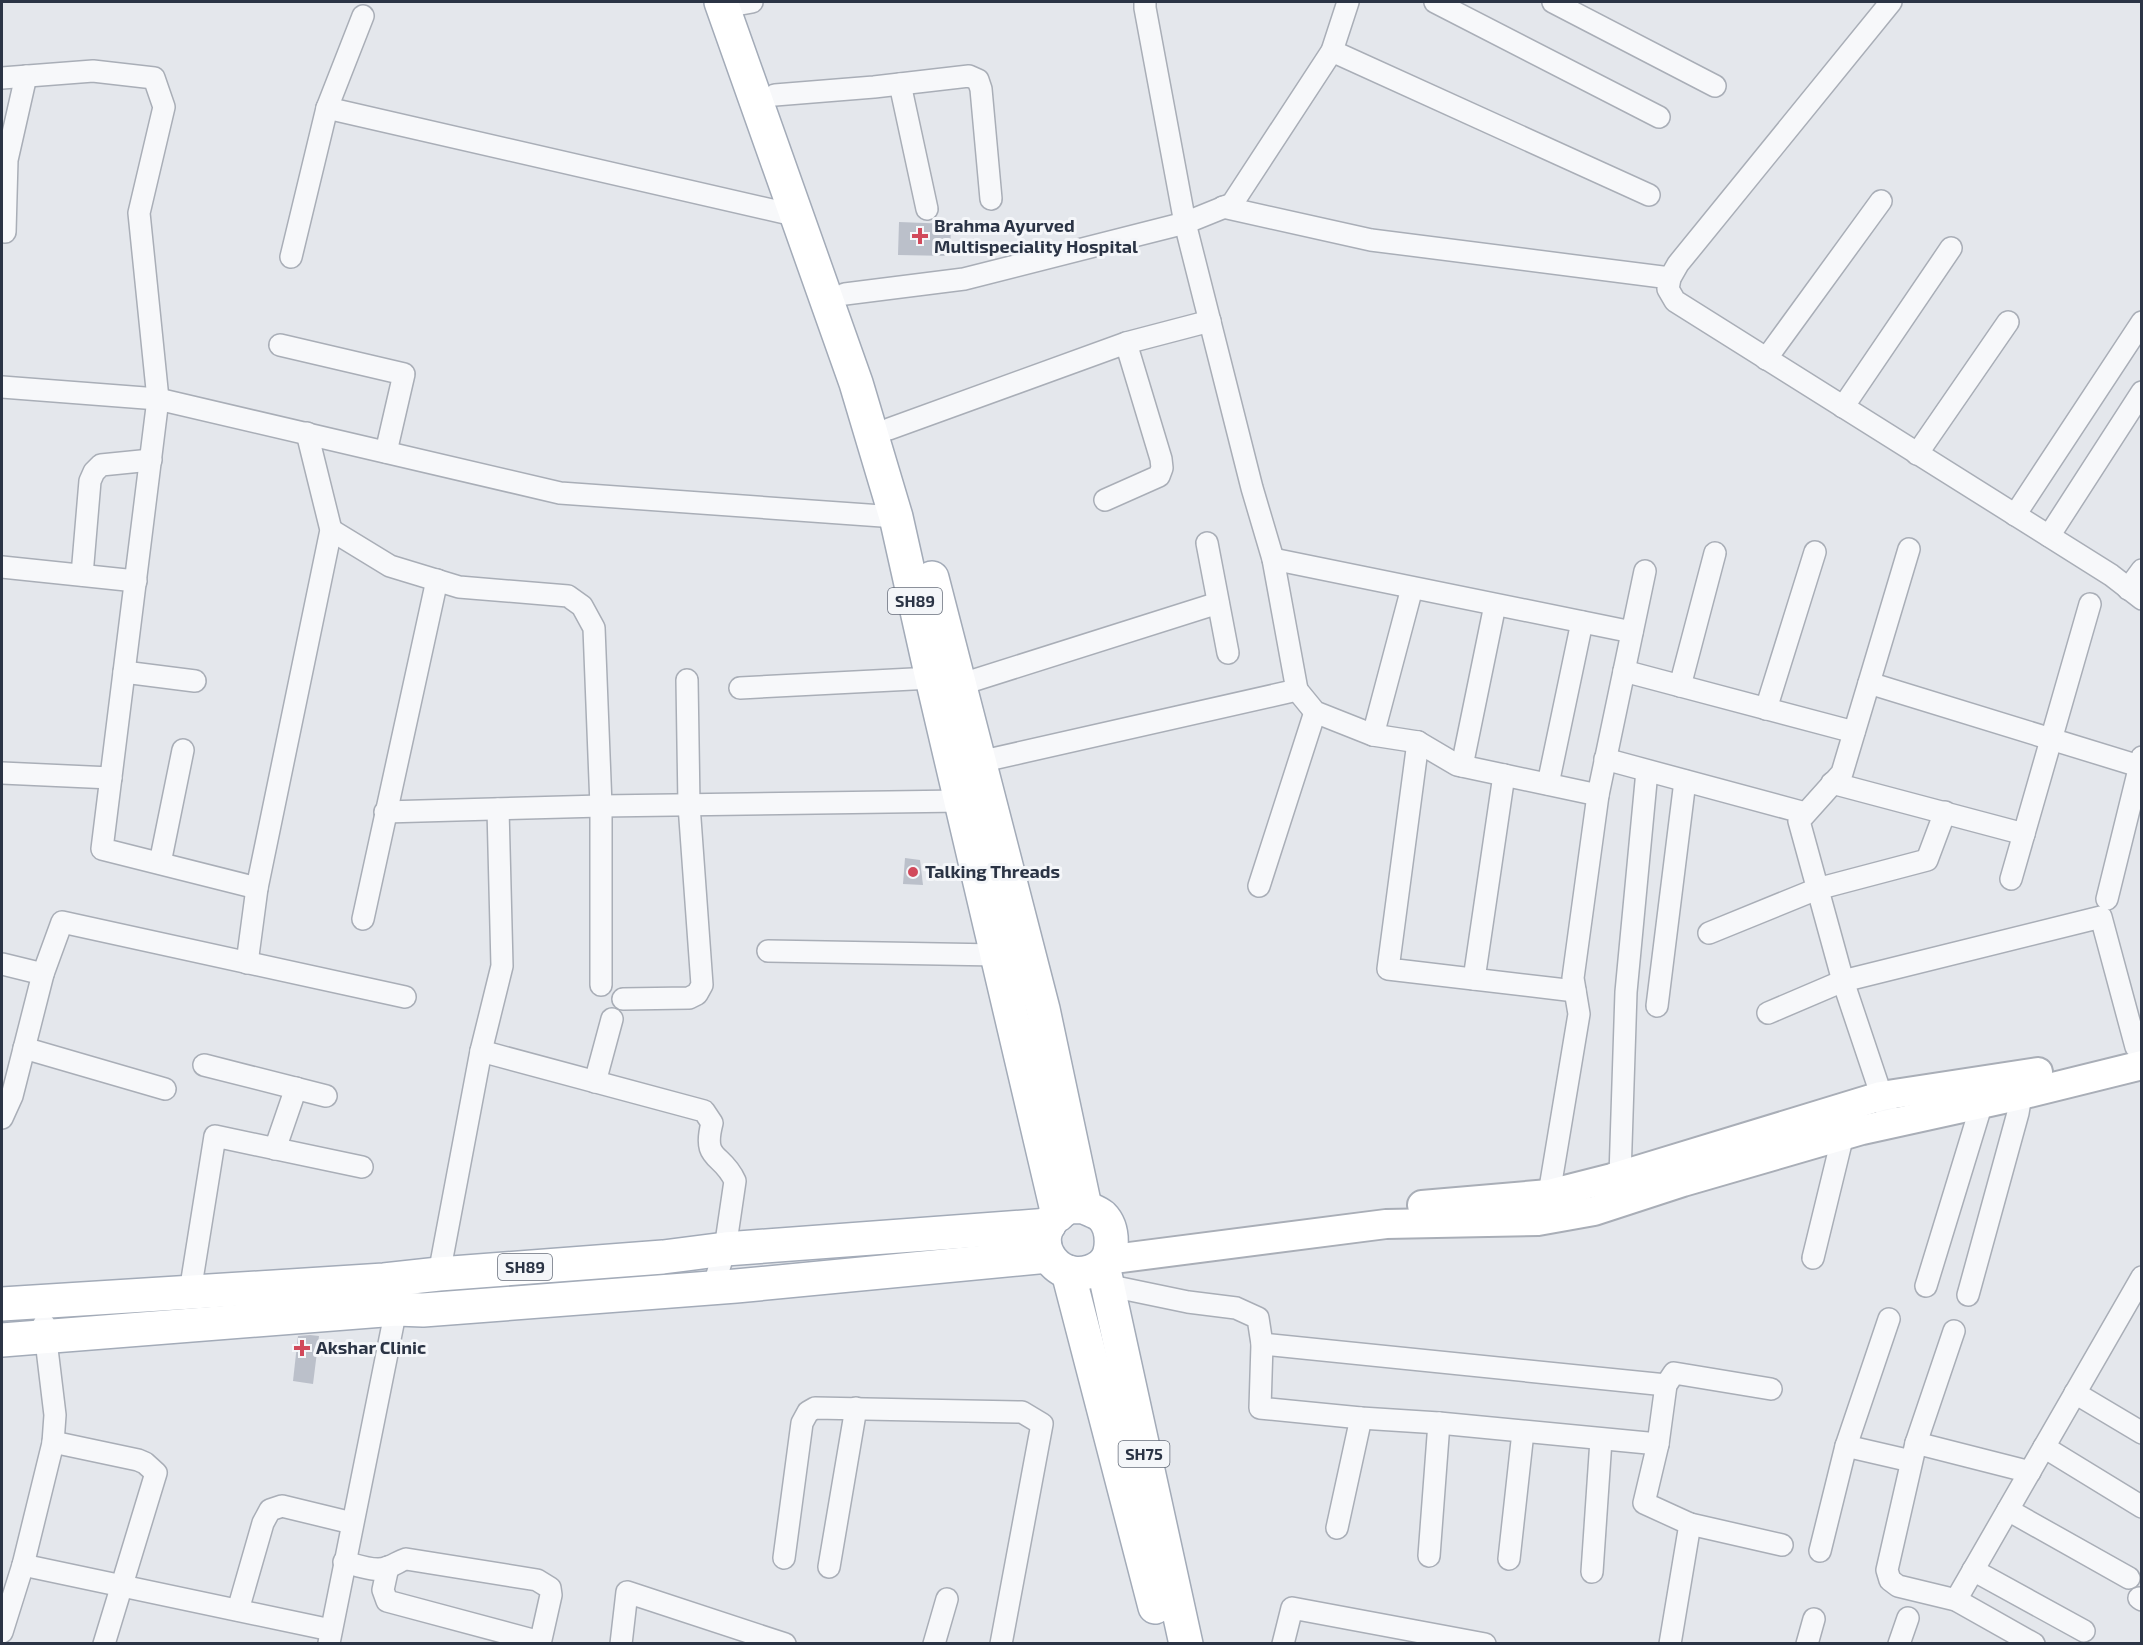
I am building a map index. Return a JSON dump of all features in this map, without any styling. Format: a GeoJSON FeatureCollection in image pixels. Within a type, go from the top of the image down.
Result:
{"type":"FeatureCollection","features":[{"type":"Feature","properties":{"kind":"main road","name":"SH89"},"geometry":{"type":"LineString","coordinates":[[738,2],[800,156],[914,508],[945,681],[961,801],[1062,1235]]}},
{"type":"Feature","properties":{"kind":"main road","name":"SH89"},"geometry":{"type":"LineString","coordinates":[[738,2],[798,216],[868,417],[945,681],[979,762],[1043,1009],[1062,1235]]}},
{"type":"Feature","properties":{"kind":"main road"},"geometry":{"type":"LineString","coordinates":[[1102,1216],[1111,1233],[1106,1263],[1080,1275],[1062,1235],[1102,1216]]}},
{"type":"Feature","properties":{"kind":"main road","name":"SH89"},"geometry":{"type":"LineString","coordinates":[[2,1304],[384,1280],[663,1257],[725,1249],[1062,1235]]}},
{"type":"Feature","properties":{"kind":"main road","name":"SH89"},"geometry":{"type":"LineString","coordinates":[[2,1340],[396,1309],[423,1310],[713,1288],[1062,1235]]}},
{"type":"Feature","properties":{"kind":"main road","name":"SH75"},"geometry":{"type":"LineString","coordinates":[[1062,1235],[1165,1644]]}},
{"type":"Feature","properties":{"kind":"main road","name":"SH75"},"geometry":{"type":"LineString","coordinates":[[1106,1263],[1186,1644]]}},
{"type":"Feature","properties":{"kind":"street"},"geometry":{"type":"LineString","coordinates":[[1145,2],[1185,223],[1252,488],[1273,559],[1297,690],[1315,712],[1373,735],[1418,742],[1457,765],[1598,795]]}},
{"type":"Feature","properties":{"kind":"street"},"geometry":{"type":"LineString","coordinates":[[845,294],[964,279],[1185,223],[1232,204],[1332,51],[1348,2]]}},
{"type":"Feature","properties":{"kind":"street"},"geometry":{"type":"LineString","coordinates":[[1436,2],[1659,117]]}},
{"type":"Feature","properties":{"kind":"street"},"geometry":{"type":"LineString","coordinates":[[1553,2],[1715,86]]}},
{"type":"Feature","properties":{"kind":"street"},"geometry":{"type":"LineString","coordinates":[[1890,2],[1685,255],[1670,278],[1668,289],[1675,301],[2111,575],[2135,594],[2142,570]]}},
{"type":"Feature","properties":{"kind":"street"},"geometry":{"type":"LineString","coordinates":[[291,257],[327,108],[363,16]]}},
{"type":"Feature","properties":{"kind":"street"},"geometry":{"type":"LineString","coordinates":[[1332,51],[1649,195]]}},
{"type":"Feature","properties":{"kind":"street"},"geometry":{"type":"LineString","coordinates":[[2,78],[93,71],[154,78],[164,107],[139,213],[158,399],[102,849],[257,888]]}},
{"type":"Feature","properties":{"kind":"street"},"geometry":{"type":"LineString","coordinates":[[5,232],[7,160],[26,76]]}},
{"type":"Feature","properties":{"kind":"street"},"geometry":{"type":"LineString","coordinates":[[775,95],[969,76],[978,80],[981,89],[991,200]]}},
{"type":"Feature","properties":{"kind":"street"},"geometry":{"type":"LineString","coordinates":[[900,84],[927,209]]}},
{"type":"Feature","properties":{"kind":"street"},"geometry":{"type":"LineString","coordinates":[[327,108],[798,216]]}},
{"type":"Feature","properties":{"kind":"street"},"geometry":{"type":"LineString","coordinates":[[1766,359],[1881,201]]}},
{"type":"Feature","properties":{"kind":"street"},"geometry":{"type":"LineString","coordinates":[[1223,207],[1371,240],[1670,278]]}},
{"type":"Feature","properties":{"kind":"street"},"geometry":{"type":"LineString","coordinates":[[1843,407],[1952,248]]}},
{"type":"Feature","properties":{"kind":"street"},"geometry":{"type":"LineString","coordinates":[[889,429],[1126,343],[1210,321]]}},
{"type":"Feature","properties":{"kind":"street"},"geometry":{"type":"LineString","coordinates":[[1917,454],[2008,322]]}},
{"type":"Feature","properties":{"kind":"street"},"geometry":{"type":"LineString","coordinates":[[2015,515],[2142,322]]}},
{"type":"Feature","properties":{"kind":"street"},"geometry":{"type":"LineString","coordinates":[[1104,500],[1159,476],[1162,468],[1126,343]]}},
{"type":"Feature","properties":{"kind":"street"},"geometry":{"type":"LineString","coordinates":[[280,345],[404,374],[386,452]]}},
{"type":"Feature","properties":{"kind":"street"},"geometry":{"type":"LineString","coordinates":[[2,387],[158,399],[560,493],[896,517]]}},
{"type":"Feature","properties":{"kind":"street"},"geometry":{"type":"LineString","coordinates":[[2049,536],[2142,392]]}},
{"type":"Feature","properties":{"kind":"street"},"geometry":{"type":"LineString","coordinates":[[247,963],[257,888],[331,530],[307,434]]}},
{"type":"Feature","properties":{"kind":"street"},"geometry":{"type":"LineString","coordinates":[[82,575],[90,480],[94,472],[101,465],[151,460]]}},
{"type":"Feature","properties":{"kind":"street"},"geometry":{"type":"LineString","coordinates":[[331,530],[390,566],[459,587],[568,596],[582,606],[594,628],[600,806],[601,985]]}},
{"type":"Feature","properties":{"kind":"street"},"geometry":{"type":"LineString","coordinates":[[1207,543],[1228,653]]}},
{"type":"Feature","properties":{"kind":"street"},"geometry":{"type":"LineString","coordinates":[[1891,1123],[1843,981],[1798,821],[1842,773],[1909,549]]}},
{"type":"Feature","properties":{"kind":"street"},"geometry":{"type":"LineString","coordinates":[[1766,709],[1815,552]]}},
{"type":"Feature","properties":{"kind":"street"},"geometry":{"type":"LineString","coordinates":[[1680,686],[1715,553]]}},
{"type":"Feature","properties":{"kind":"street"},"geometry":{"type":"LineString","coordinates":[[1273,559],[1632,632]]}},
{"type":"Feature","properties":{"kind":"street"},"geometry":{"type":"LineString","coordinates":[[2,567],[136,581]]}},
{"type":"Feature","properties":{"kind":"street"},"geometry":{"type":"LineString","coordinates":[[1549,1194],[1579,1014],[1573,978],[1598,795],[1645,571]]}},
{"type":"Feature","properties":{"kind":"street"},"geometry":{"type":"LineString","coordinates":[[363,919],[437,580]]}},
{"type":"Feature","properties":{"kind":"street"},"geometry":{"type":"LineString","coordinates":[[1373,735],[1412,588]]}},
{"type":"Feature","properties":{"kind":"street"},"geometry":{"type":"LineString","coordinates":[[740,688],[945,681],[1218,603]]}},
{"type":"Feature","properties":{"kind":"street"},"geometry":{"type":"LineString","coordinates":[[1462,766],[1495,604]]}},
{"type":"Feature","properties":{"kind":"street"},"geometry":{"type":"LineString","coordinates":[[2011,879],[2090,604]]}},
{"type":"Feature","properties":{"kind":"street"},"geometry":{"type":"LineString","coordinates":[[1548,784],[1582,622]]}},
{"type":"Feature","properties":{"kind":"street"},"geometry":{"type":"LineString","coordinates":[[1624,671],[1854,732]]}},
{"type":"Feature","properties":{"kind":"street"},"geometry":{"type":"LineString","coordinates":[[124,672],[195,681]]}},
{"type":"Feature","properties":{"kind":"street"},"geometry":{"type":"LineString","coordinates":[[623,999],[689,998],[697,994],[702,985],[689,805],[687,680]]}},
{"type":"Feature","properties":{"kind":"street"},"geometry":{"type":"LineString","coordinates":[[1869,683],[2052,740],[2141,764],[2107,899]]}},
{"type":"Feature","properties":{"kind":"street"},"geometry":{"type":"LineString","coordinates":[[979,762],[1297,690]]}},
{"type":"Feature","properties":{"kind":"street"},"geometry":{"type":"LineString","coordinates":[[1259,886],[1315,712]]}},
{"type":"Feature","properties":{"kind":"street"},"geometry":{"type":"LineString","coordinates":[[1418,742],[1388,969],[1575,991]]}},
{"type":"Feature","properties":{"kind":"street"},"geometry":{"type":"LineString","coordinates":[[160,863],[183,750]]}},
{"type":"Feature","properties":{"kind":"street"},"geometry":{"type":"LineString","coordinates":[[1605,759],[1805,813]]}},
{"type":"Feature","properties":{"kind":"street"},"geometry":{"type":"LineString","coordinates":[[1620,1176],[1626,992],[1647,771]]}},
{"type":"Feature","properties":{"kind":"street"},"geometry":{"type":"LineString","coordinates":[[2,773],[111,778]]}},
{"type":"Feature","properties":{"kind":"street"},"geometry":{"type":"LineString","coordinates":[[1474,979],[1504,775]]}},
{"type":"Feature","properties":{"kind":"street"},"geometry":{"type":"LineString","coordinates":[[1657,1006],[1685,781]]}},
{"type":"Feature","properties":{"kind":"street"},"geometry":{"type":"LineString","coordinates":[[1833,783],[2024,834]]}},
{"type":"Feature","properties":{"kind":"street"},"geometry":{"type":"LineString","coordinates":[[385,812],[600,806],[961,801]]}},
{"type":"Feature","properties":{"kind":"street"},"geometry":{"type":"LineString","coordinates":[[439,1274],[482,1051],[502,966],[498,809]]}},
{"type":"Feature","properties":{"kind":"street"},"geometry":{"type":"LineString","coordinates":[[1709,933],[1817,889],[1927,860],[1945,812]]}},
{"type":"Feature","properties":{"kind":"street"},"geometry":{"type":"LineString","coordinates":[[1768,1013],[1843,981],[2101,917],[2140,1052]]}},
{"type":"Feature","properties":{"kind":"street"},"geometry":{"type":"LineString","coordinates":[[2,1119],[12,1096],[43,974],[62,922],[405,997]]}},
{"type":"Feature","properties":{"kind":"street"},"geometry":{"type":"LineString","coordinates":[[768,951],[997,955]]}},
{"type":"Feature","properties":{"kind":"street"},"geometry":{"type":"LineString","coordinates":[[2,964],[43,974]]}},
{"type":"Feature","properties":{"kind":"street"},"geometry":{"type":"LineString","coordinates":[[595,1082],[612,1019]]}},
{"type":"Feature","properties":{"kind":"street"},"geometry":{"type":"LineString","coordinates":[[24,1048],[165,1089]]}},
{"type":"Feature","properties":{"kind":"street"},"geometry":{"type":"LineString","coordinates":[[482,1051],[704,1111],[712,1123],[709,1146],[711,1154],[730,1171],[735,1181],[725,1249],[713,1288]]}},
{"type":"Feature","properties":{"kind":"street"},"geometry":{"type":"LineString","coordinates":[[1106,1263],[1386,1224],[1538,1221],[1594,1211],[1843,1135],[2021,1095],[2140,1052]]}},
{"type":"Feature","properties":{"kind":"street"},"geometry":{"type":"LineString","coordinates":[[1106,1263],[1136,1241],[1340,1212],[1549,1194],[1620,1176],[1881,1096],[2026,1076],[2140,1052]]}},
{"type":"Feature","properties":{"kind":"street"},"geometry":{"type":"LineString","coordinates":[[204,1065],[326,1096]]}},
{"type":"Feature","properties":{"kind":"street"},"geometry":{"type":"LineString","coordinates":[[275,1149],[296,1088]]}},
{"type":"Feature","properties":{"kind":"street"},"geometry":{"type":"LineString","coordinates":[[1968,1295],[2021,1095]]}},
{"type":"Feature","properties":{"kind":"street"},"geometry":{"type":"LineString","coordinates":[[1926,1286],[1982,1103]]}},
{"type":"Feature","properties":{"kind":"street"},"geometry":{"type":"LineString","coordinates":[[1813,1258],[1843,1135]]}},
{"type":"Feature","properties":{"kind":"street"},"geometry":{"type":"LineString","coordinates":[[190,1292],[215,1136],[362,1167]]}},
{"type":"Feature","properties":{"kind":"street"},"geometry":{"type":"LineString","coordinates":[[1106,1263],[1188,1302],[1236,1308],[1258,1318],[1262,1344],[1260,1408],[1658,1444]]}},
{"type":"Feature","properties":{"kind":"street"},"geometry":{"type":"LineString","coordinates":[[1956,1600],[2142,1277]]}},
{"type":"Feature","properties":{"kind":"street"},"geometry":{"type":"LineString","coordinates":[[2,1632],[22,1565],[53,1442],[55,1415],[44,1335],[44,1301]]}},
{"type":"Feature","properties":{"kind":"street"},"geometry":{"type":"LineString","coordinates":[[22,1565],[238,1610],[330,1637],[396,1309]]}},
{"type":"Feature","properties":{"kind":"street"},"geometry":{"type":"LineString","coordinates":[[1820,1551],[1846,1446],[1889,1319]]}},
{"type":"Feature","properties":{"kind":"street"},"geometry":{"type":"LineString","coordinates":[[1954,1331],[1913,1452],[1887,1570],[1890,1580],[1898,1586],[1956,1600],[2034,1644]]}},
{"type":"Feature","properties":{"kind":"street"},"geometry":{"type":"LineString","coordinates":[[1262,1344],[1665,1384]]}},
{"type":"Feature","properties":{"kind":"street"},"geometry":{"type":"LineString","coordinates":[[1771,1389],[1674,1373],[1665,1384],[1658,1444],[1644,1503],[1690,1524],[1782,1545]]}},
{"type":"Feature","properties":{"kind":"street"},"geometry":{"type":"LineString","coordinates":[[2075,1393],[2142,1433]]}},
{"type":"Feature","properties":{"kind":"street"},"geometry":{"type":"LineString","coordinates":[[784,1558],[802,1424],[808,1412],[815,1408],[1022,1412],[1042,1424],[1001,1644]]}},
{"type":"Feature","properties":{"kind":"street"},"geometry":{"type":"LineString","coordinates":[[830,1567],[855,1408]]}},
{"type":"Feature","properties":{"kind":"street"},"geometry":{"type":"LineString","coordinates":[[1337,1528],[1361,1418]]}},
{"type":"Feature","properties":{"kind":"street"},"geometry":{"type":"LineString","coordinates":[[1429,1556],[1438,1423]]}},
{"type":"Feature","properties":{"kind":"street"},"geometry":{"type":"LineString","coordinates":[[1509,1559],[1523,1432]]}},
{"type":"Feature","properties":{"kind":"street"},"geometry":{"type":"LineString","coordinates":[[1592,1572],[1601,1440]]}},
{"type":"Feature","properties":{"kind":"street"},"geometry":{"type":"LineString","coordinates":[[53,1442],[138,1460],[156,1473],[104,1644]]}},
{"type":"Feature","properties":{"kind":"street"},"geometry":{"type":"LineString","coordinates":[[1846,1446],[1913,1452],[2030,1472]]}},
{"type":"Feature","properties":{"kind":"street"},"geometry":{"type":"LineString","coordinates":[[2044,1447],[2142,1507]]}},
{"type":"Feature","properties":{"kind":"street"},"geometry":{"type":"LineString","coordinates":[[238,1610],[262,1522],[270,1510],[282,1506],[352,1523]]}},
{"type":"Feature","properties":{"kind":"street"},"geometry":{"type":"LineString","coordinates":[[2008,1510],[2129,1578]]}},
{"type":"Feature","properties":{"kind":"street"},"geometry":{"type":"LineString","coordinates":[[1670,1644],[1690,1524]]}},
{"type":"Feature","properties":{"kind":"street"},"geometry":{"type":"LineString","coordinates":[[344,1562],[377,1569],[388,1568],[406,1558],[537,1580],[550,1588],[551,1595],[540,1643],[387,1601],[383,1590],[388,1568]]}},
{"type":"Feature","properties":{"kind":"street"},"geometry":{"type":"LineString","coordinates":[[1974,1570],[2084,1631]]}},
{"type":"Feature","properties":{"kind":"street"},"geometry":{"type":"LineString","coordinates":[[621,1644],[627,1592],[785,1644]]}},
{"type":"Feature","properties":{"kind":"street"},"geometry":{"type":"LineString","coordinates":[[934,1644],[947,1599]]}},
{"type":"Feature","properties":{"kind":"street"},"geometry":{"type":"LineString","coordinates":[[1283,1644],[1292,1608],[1485,1644]]}},
{"type":"Feature","properties":{"kind":"street"},"geometry":{"type":"LineString","coordinates":[[1899,1644],[1908,1617]]}},
{"type":"Feature","properties":{"kind":"street"},"geometry":{"type":"LineString","coordinates":[[1807,1644],[1814,1619]]}},
{"type":"Feature","properties":{"kind":"building"},"geometry":{"type":"Polygon","coordinates":[[[899,222],[951,224],[950,256],[898,255],[899,222]]]}},
{"type":"Feature","properties":{"kind":"building","name":"Talking Threads"},"geometry":{"type":"Polygon","coordinates":[[[905,858],[920,860],[923,885],[903,884],[905,858]]]}},
{"type":"Feature","properties":{"kind":"building"},"geometry":{"type":"Polygon","coordinates":[[[298,1336],[319,1336],[313,1384],[293,1381],[298,1336]]]}},
{"type":"Feature","properties":{"kind":"place","name":"Brahma Ayurved Multispeciality Hospital"},"geometry":{"type":"Point","coordinates":[920,236]}},
{"type":"Feature","properties":{"kind":"place","name":"Talking Threads"},"geometry":{"type":"Point","coordinates":[913,872]}},
{"type":"Feature","properties":{"kind":"place","name":"Akshar Clinic"},"geometry":{"type":"Point","coordinates":[302,1348]}}]}
